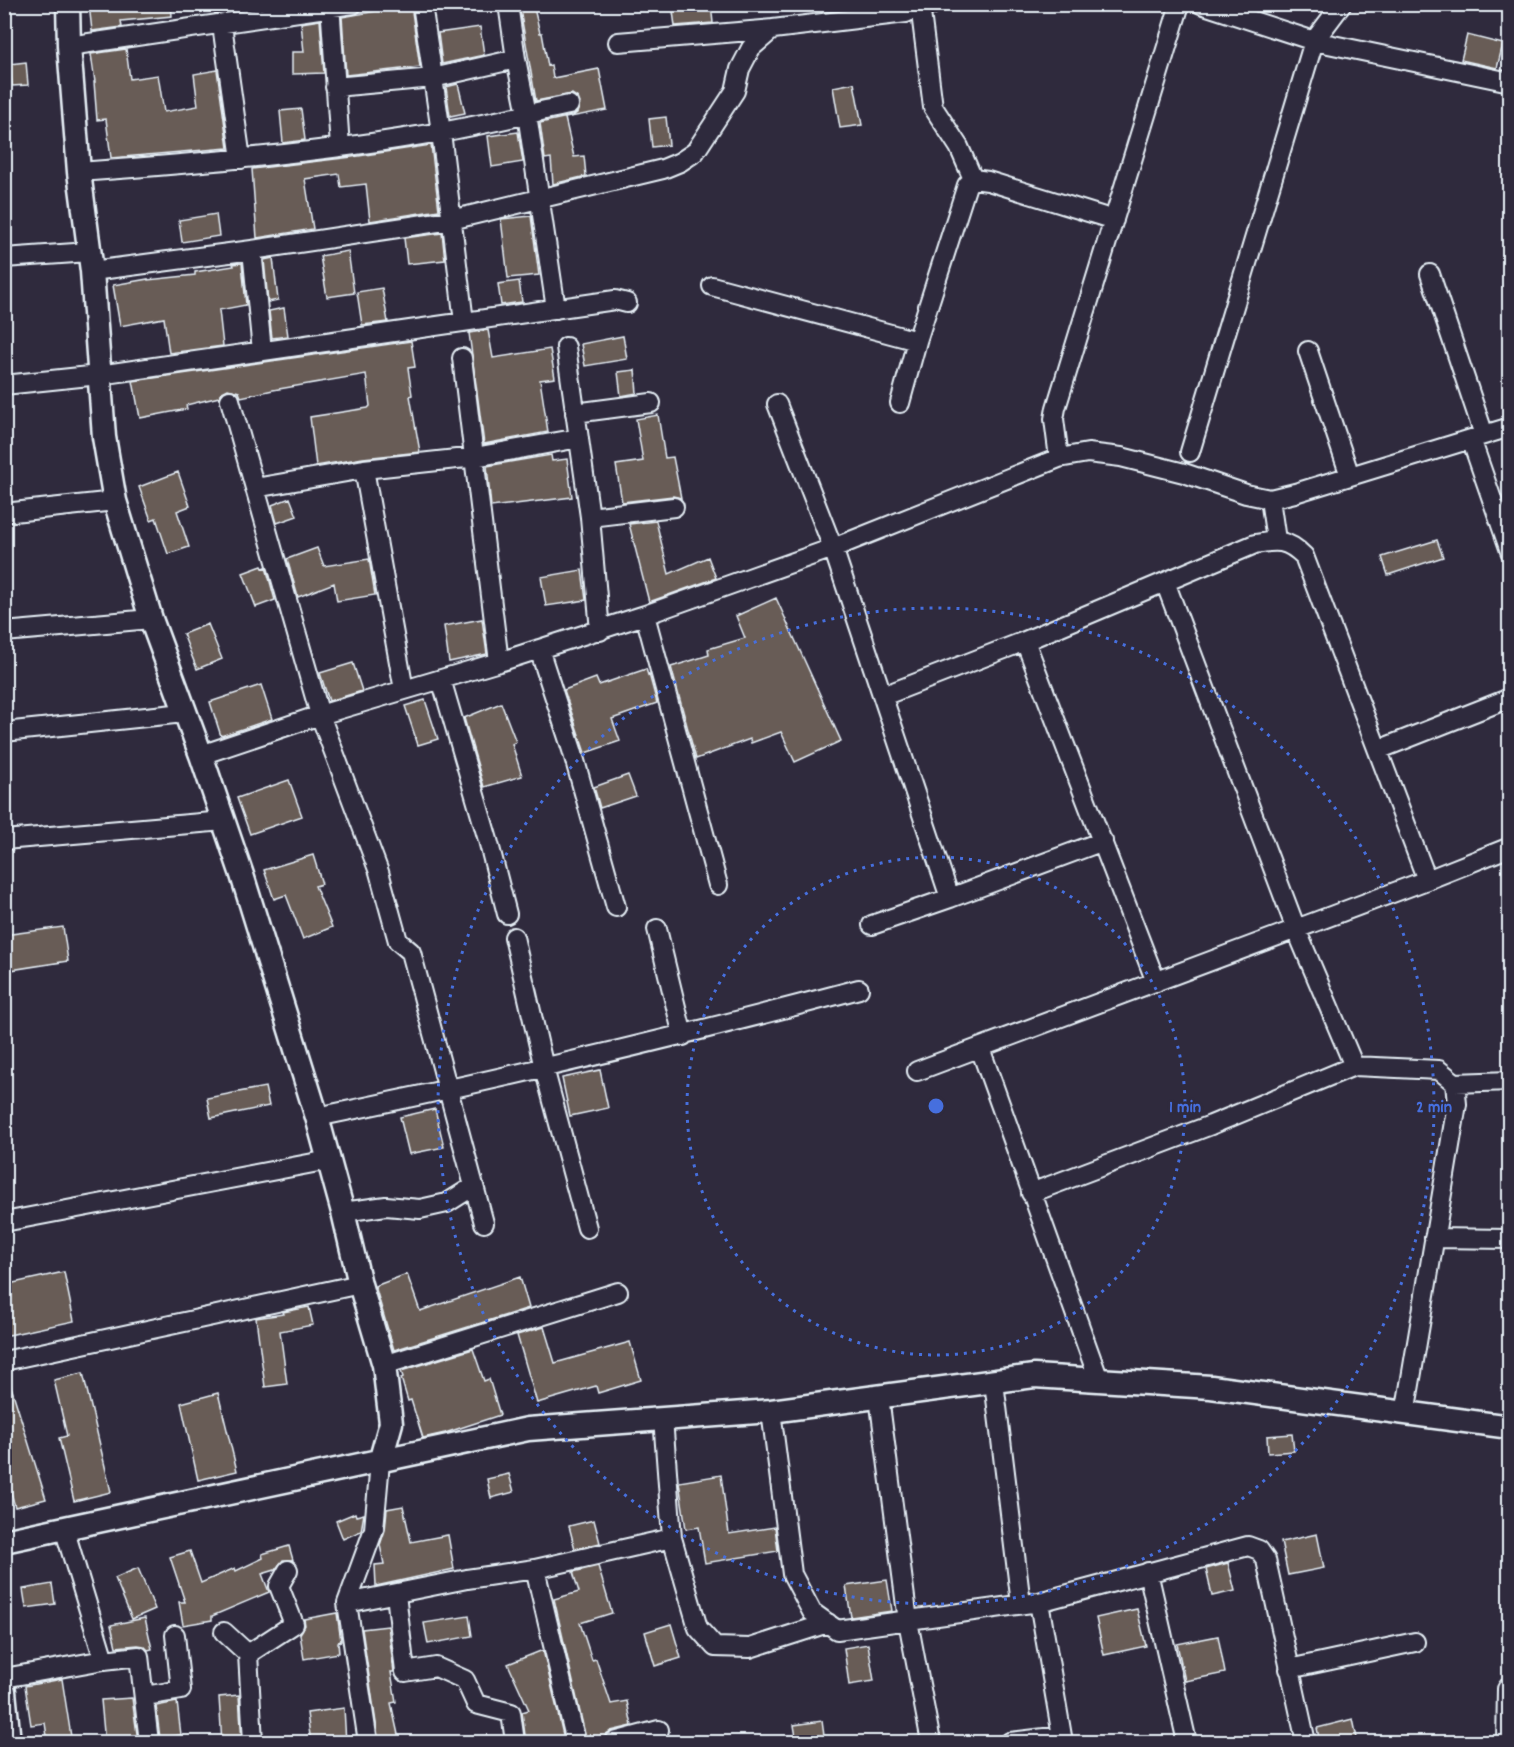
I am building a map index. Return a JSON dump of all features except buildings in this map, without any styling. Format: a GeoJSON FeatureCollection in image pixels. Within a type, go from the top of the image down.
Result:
{"type":"FeatureCollection","features":[{"type":"Feature","properties":{"kind":"street"},"geometry":{"type":"LineString","coordinates":[[68,4],[79,172],[90,261],[104,437],[115,501],[151,619],[224,821],[317,1117],[360,1284],[384,1365],[391,1423],[380,1462],[374,1529],[347,1603],[368,1743]]}},
{"type":"Feature","properties":{"kind":"street"},"geometry":{"type":"LineString","coordinates":[[69,46],[222,25],[255,12],[353,4]]}},
{"type":"Feature","properties":{"kind":"street"},"geometry":{"type":"LineString","coordinates":[[422,4],[441,132],[464,322]]}},
{"type":"Feature","properties":{"kind":"street"},"geometry":{"type":"LineString","coordinates":[[508,4],[527,114],[555,309]]}},
{"type":"Feature","properties":{"kind":"street"},"geometry":{"type":"LineString","coordinates":[[618,42],[773,29],[844,12],[906,13],[920,5],[933,4]]}},
{"type":"Feature","properties":{"kind":"street"},"geometry":{"type":"LineString","coordinates":[[1059,458],[1054,420],[1056,408],[1180,4]]}},
{"type":"Feature","properties":{"kind":"street"},"geometry":{"type":"LineString","coordinates":[[1202,4],[1314,41],[1509,82]]}},
{"type":"Feature","properties":{"kind":"street"},"geometry":{"type":"LineString","coordinates":[[1190,452],[1314,41],[1342,4]]}},
{"type":"Feature","properties":{"kind":"street"},"geometry":{"type":"LineString","coordinates":[[920,5],[933,107],[959,147],[973,179]]}},
{"type":"Feature","properties":{"kind":"street"},"geometry":{"type":"LineString","coordinates":[[330,6],[340,147]]}},
{"type":"Feature","properties":{"kind":"street"},"geometry":{"type":"LineString","coordinates":[[222,25],[241,159]]}},
{"type":"Feature","properties":{"kind":"street"},"geometry":{"type":"LineString","coordinates":[[4,258],[90,261],[252,250],[451,220],[663,169],[695,152],[735,91],[740,69],[751,48],[773,29]]}},
{"type":"Feature","properties":{"kind":"street"},"geometry":{"type":"LineString","coordinates":[[335,87],[432,78],[516,59]]}},
{"type":"Feature","properties":{"kind":"street"},"geometry":{"type":"LineString","coordinates":[[79,172],[241,159],[340,147],[441,132],[569,105]]}},
{"type":"Feature","properties":{"kind":"street"},"geometry":{"type":"LineString","coordinates":[[973,179],[988,181],[1114,220]]}},
{"type":"Feature","properties":{"kind":"street"},"geometry":{"type":"LineString","coordinates":[[900,403],[917,341],[967,185],[973,179]]}},
{"type":"Feature","properties":{"kind":"street"},"geometry":{"type":"LineString","coordinates":[[252,250],[262,351]]}},
{"type":"Feature","properties":{"kind":"street"},"geometry":{"type":"LineString","coordinates":[[1430,274],[1509,551]]}},
{"type":"Feature","properties":{"kind":"street"},"geometry":{"type":"LineString","coordinates":[[712,286],[917,341]]}},
{"type":"Feature","properties":{"kind":"street"},"geometry":{"type":"LineString","coordinates":[[4,385],[99,375],[615,300],[627,303]]}},
{"type":"Feature","properties":{"kind":"street"},"geometry":{"type":"LineString","coordinates":[[566,347],[590,517],[600,631]]}},
{"type":"Feature","properties":{"kind":"street"},"geometry":{"type":"LineString","coordinates":[[1308,351],[1350,476]]}},
{"type":"Feature","properties":{"kind":"street"},"geometry":{"type":"LineString","coordinates":[[462,358],[500,662]]}},
{"type":"Feature","properties":{"kind":"street"},"geometry":{"type":"LineString","coordinates":[[230,400],[320,715],[378,872],[399,940],[411,952],[484,1223]]}},
{"type":"Feature","properties":{"kind":"street"},"geometry":{"type":"LineString","coordinates":[[575,413],[651,403]]}},
{"type":"Feature","properties":{"kind":"street"},"geometry":{"type":"LineString","coordinates":[[777,404],[833,548],[950,898]]}},
{"type":"Feature","properties":{"kind":"street"},"geometry":{"type":"LineString","coordinates":[[201,755],[320,715],[600,631],[833,548],[1059,458],[1088,453],[1121,457],[1184,472],[1246,494],[1270,499],[1509,427]]}},
{"type":"Feature","properties":{"kind":"street"},"geometry":{"type":"LineString","coordinates":[[255,488],[364,469],[475,457],[579,438]]}},
{"type":"Feature","properties":{"kind":"street"},"geometry":{"type":"LineString","coordinates":[[364,469],[404,690]]}},
{"type":"Feature","properties":{"kind":"street"},"geometry":{"type":"LineString","coordinates":[[1270,499],[1276,540]]}},
{"type":"Feature","properties":{"kind":"street"},"geometry":{"type":"LineString","coordinates":[[4,513],[115,501]]}},
{"type":"Feature","properties":{"kind":"street"},"geometry":{"type":"LineString","coordinates":[[590,517],[674,507]]}},
{"type":"Feature","properties":{"kind":"street"},"geometry":{"type":"LineString","coordinates":[[884,696],[1025,641],[1255,544],[1276,540],[1294,546],[1304,556],[1427,880]]}},
{"type":"Feature","properties":{"kind":"street"},"geometry":{"type":"LineString","coordinates":[[1166,582],[1296,929],[1354,1066]]}},
{"type":"Feature","properties":{"kind":"street"},"geometry":{"type":"LineString","coordinates":[[645,615],[718,885]]}},
{"type":"Feature","properties":{"kind":"street"},"geometry":{"type":"LineString","coordinates":[[4,632],[151,619]]}},
{"type":"Feature","properties":{"kind":"street"},"geometry":{"type":"LineString","coordinates":[[1025,641],[1156,982]]}},
{"type":"Feature","properties":{"kind":"street"},"geometry":{"type":"LineString","coordinates":[[539,650],[572,750],[616,907]]}},
{"type":"Feature","properties":{"kind":"street"},"geometry":{"type":"LineString","coordinates":[[441,679],[507,914]]}},
{"type":"Feature","properties":{"kind":"street"},"geometry":{"type":"LineString","coordinates":[[1378,750],[1509,698]]}},
{"type":"Feature","properties":{"kind":"street"},"geometry":{"type":"LineString","coordinates":[[4,732],[184,713]]}},
{"type":"Feature","properties":{"kind":"street"},"geometry":{"type":"LineString","coordinates":[[4,840],[224,821]]}},
{"type":"Feature","properties":{"kind":"street"},"geometry":{"type":"LineString","coordinates":[[872,925],[1103,841]]}},
{"type":"Feature","properties":{"kind":"street"},"geometry":{"type":"LineString","coordinates":[[917,1071],[1427,880],[1509,847]]}},
{"type":"Feature","properties":{"kind":"street"},"geometry":{"type":"LineString","coordinates":[[657,929],[683,1036]]}},
{"type":"Feature","properties":{"kind":"street"},"geometry":{"type":"LineString","coordinates":[[514,937],[544,1068],[587,1228]]}},
{"type":"Feature","properties":{"kind":"street"},"geometry":{"type":"LineString","coordinates":[[317,1117],[450,1090],[683,1036],[859,989]]}},
{"type":"Feature","properties":{"kind":"street"},"geometry":{"type":"LineString","coordinates":[[980,1048],[1099,1380]]}},
{"type":"Feature","properties":{"kind":"street"},"geometry":{"type":"LineString","coordinates":[[1031,1193],[1211,1125],[1354,1066],[1439,1070],[1455,1083],[1509,1081]]}},
{"type":"Feature","properties":{"kind":"street"},"geometry":{"type":"LineString","coordinates":[[1405,1414],[1456,1104],[1455,1083]]}},
{"type":"Feature","properties":{"kind":"street"},"geometry":{"type":"LineString","coordinates":[[4,1222],[329,1160]]}},
{"type":"Feature","properties":{"kind":"street"},"geometry":{"type":"LineString","coordinates":[[343,1212],[386,1206],[420,1209],[447,1203],[474,1185]]}},
{"type":"Feature","properties":{"kind":"street"},"geometry":{"type":"LineString","coordinates":[[1434,1238],[1509,1239]]}},
{"type":"Feature","properties":{"kind":"street"},"geometry":{"type":"LineString","coordinates":[[4,1361],[360,1284]]}},
{"type":"Feature","properties":{"kind":"street"},"geometry":{"type":"LineString","coordinates":[[384,1365],[618,1292]]}},
{"type":"Feature","properties":{"kind":"street"},"geometry":{"type":"LineString","coordinates":[[4,1540],[528,1429],[771,1411],[1034,1376],[1211,1387],[1509,1427]]}},
{"type":"Feature","properties":{"kind":"street"},"geometry":{"type":"LineString","coordinates":[[994,1382],[1021,1604]]}},
{"type":"Feature","properties":{"kind":"street"},"geometry":{"type":"LineString","coordinates":[[879,1397],[908,1621],[931,1743]]}},
{"type":"Feature","properties":{"kind":"street"},"geometry":{"type":"LineString","coordinates":[[771,1411],[792,1574],[812,1612],[837,1630],[1039,1602],[1248,1546],[1259,1550],[1266,1560],[1306,1743]]}},
{"type":"Feature","properties":{"kind":"street"},"geometry":{"type":"LineString","coordinates":[[663,1418],[672,1538],[698,1628],[715,1647],[750,1648],[828,1623]]}},
{"type":"Feature","properties":{"kind":"street"},"geometry":{"type":"LineString","coordinates":[[64,1528],[104,1660]]}},
{"type":"Feature","properties":{"kind":"street"},"geometry":{"type":"LineString","coordinates":[[347,1603],[467,1579],[536,1569],[672,1538]]}},
{"type":"Feature","properties":{"kind":"street"},"geometry":{"type":"LineString","coordinates":[[536,1569],[576,1743]]}},
{"type":"Feature","properties":{"kind":"street"},"geometry":{"type":"LineString","coordinates":[[248,1654],[294,1624],[279,1586],[288,1570]]}},
{"type":"Feature","properties":{"kind":"street"},"geometry":{"type":"LineString","coordinates":[[1148,1572],[1187,1743]]}},
{"type":"Feature","properties":{"kind":"street"},"geometry":{"type":"LineString","coordinates":[[396,1594],[405,1672],[436,1667],[465,1680],[476,1704],[512,1713],[515,1743]]}},
{"type":"Feature","properties":{"kind":"street"},"geometry":{"type":"LineString","coordinates":[[1010,1743],[1063,1739],[1039,1602]]}},
{"type":"Feature","properties":{"kind":"street"},"geometry":{"type":"LineString","coordinates":[[224,1632],[248,1654],[253,1743]]}},
{"type":"Feature","properties":{"kind":"street"},"geometry":{"type":"LineString","coordinates":[[145,1696],[181,1690],[175,1635]]}},
{"type":"Feature","properties":{"kind":"street"},"geometry":{"type":"LineString","coordinates":[[1289,1669],[1415,1642]]}},
{"type":"Feature","properties":{"kind":"street"},"geometry":{"type":"LineString","coordinates":[[4,1678],[139,1656],[149,1743]]}},
{"type":"Feature","properties":{"kind":"street"},"geometry":{"type":"LineString","coordinates":[[1506,1743],[1509,1685]]}},
{"type":"Feature","properties":{"kind":"street"},"geometry":{"type":"LineString","coordinates":[[4,1691],[9,1743]]}},
{"type":"Feature","properties":{"kind":"street"},"geometry":{"type":"LineString","coordinates":[[614,1743],[659,1730]]}}]}
